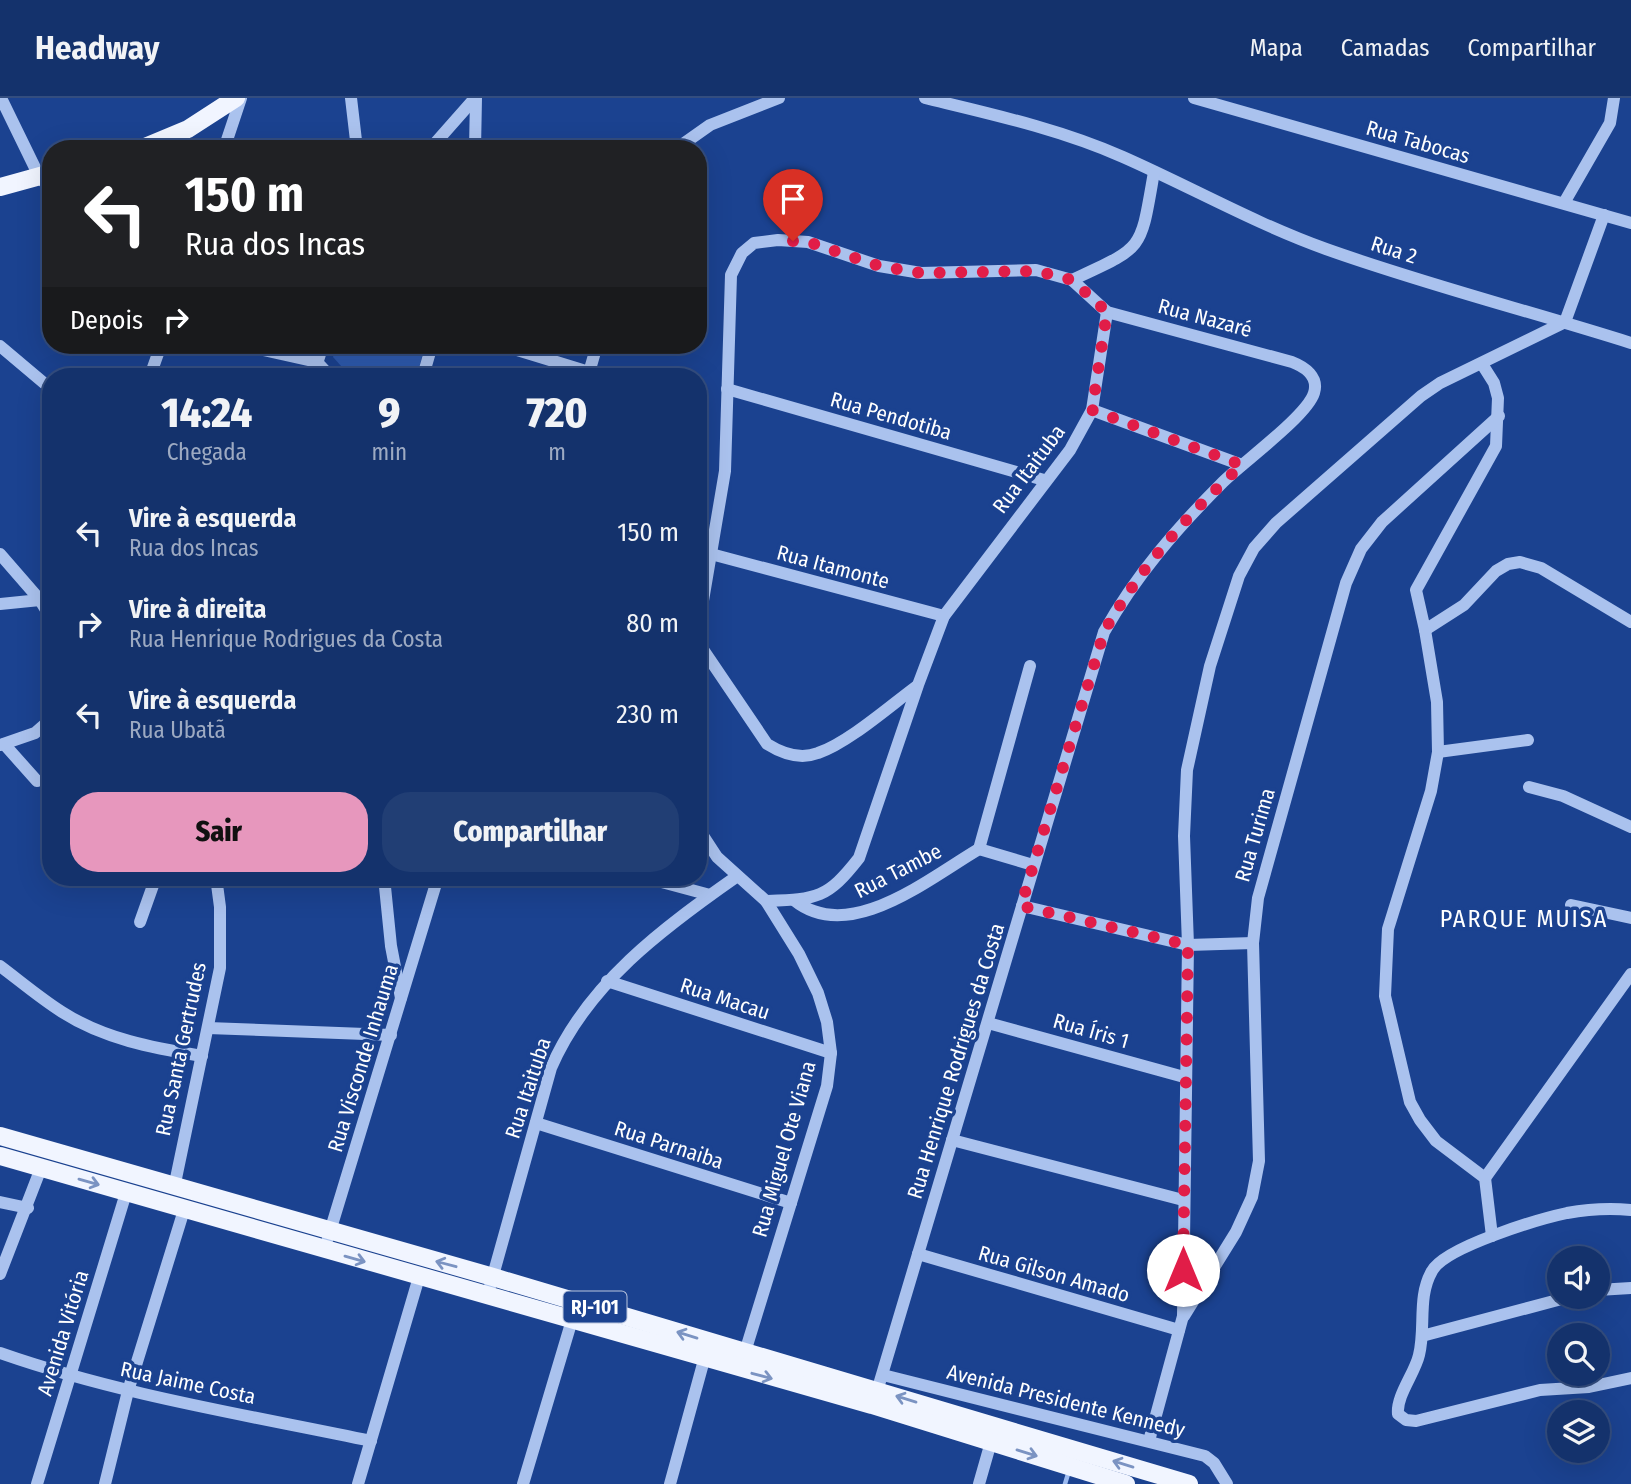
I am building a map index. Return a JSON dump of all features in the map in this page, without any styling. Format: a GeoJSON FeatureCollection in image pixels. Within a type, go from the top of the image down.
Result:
{"type":"FeatureCollection","features":[{"type":"Feature","properties":{"kind":"main road"},"geometry":{"type":"LineString","coordinates":[[162,140],[188,129],[239,98]]}},
{"type":"Feature","properties":{"kind":"main road"},"geometry":{"type":"LineString","coordinates":[[0,187],[42,180]]}},
{"type":"Feature","properties":{"kind":"main road","name":"RJ-101"},"geometry":{"type":"LineString","coordinates":[[0,1136],[174,1188],[493,1276],[1189,1484]]}},
{"type":"Feature","properties":{"kind":"main road","name":"RJ-101"},"geometry":{"type":"LineString","coordinates":[[0,1156],[704,1360],[877,1390],[991,1442],[1126,1484]]}},
{"type":"Feature","properties":{"kind":"street"},"geometry":{"type":"LineString","coordinates":[[1,98],[42,170]]}},
{"type":"Feature","properties":{"kind":"street"},"geometry":{"type":"LineString","coordinates":[[227,140],[239,98]]}},
{"type":"Feature","properties":{"kind":"street"},"geometry":{"type":"LineString","coordinates":[[351,98],[356,140]]}},
{"type":"Feature","properties":{"kind":"street"},"geometry":{"type":"LineString","coordinates":[[438,140],[475,98],[475,140]]}},
{"type":"Feature","properties":{"kind":"street"},"geometry":{"type":"LineString","coordinates":[[689,140],[710,125],[779,98]]}},
{"type":"Feature","properties":{"kind":"street"},"geometry":{"type":"LineString","coordinates":[[925,98],[1005,117],[1122,156],[1154,172],[1139,241],[1127,254],[1072,280]]}},
{"type":"Feature","properties":{"kind":"street","name":"Rua Tabocas"},"geometry":{"type":"LineString","coordinates":[[1194,98],[1631,223]]}},
{"type":"Feature","properties":{"kind":"street"},"geometry":{"type":"LineString","coordinates":[[1564,203],[1610,122],[1614,98]]}},
{"type":"Feature","properties":{"kind":"street","name":"Rua 2"},"geometry":{"type":"LineString","coordinates":[[1154,172],[1325,248],[1523,312],[1631,343]]}},
{"type":"Feature","properties":{"kind":"street"},"geometry":{"type":"LineString","coordinates":[[1149,1441],[1183,1316],[1184,1077],[1188,945],[1184,836],[1187,770],[1210,666],[1239,576],[1254,548],[1276,523],[1421,396],[1440,383],[1565,322],[1604,215]]}},
{"type":"Feature","properties":{"kind":"street"},"geometry":{"type":"LineString","coordinates":[[707,577],[725,471],[732,275],[742,253],[754,243],[808,242],[879,266],[921,273],[1036,271],[1072,280],[1107,312]]}},
{"type":"Feature","properties":{"kind":"street","name":"Rua Nazaré"},"geometry":{"type":"LineString","coordinates":[[1107,312],[1292,362]]}},
{"type":"Feature","properties":{"kind":"street","name":"Rua Itaituba"},"geometry":{"type":"LineString","coordinates":[[766,901],[822,895],[841,881],[859,858],[944,616],[1044,480],[1070,450],[1092,410],[1107,312]]}},
{"type":"Feature","properties":{"kind":"street"},"geometry":{"type":"LineString","coordinates":[[0,346],[42,381]]}},
{"type":"Feature","properties":{"kind":"street"},"geometry":{"type":"LineString","coordinates":[[281,354],[317,362],[323,368]]}},
{"type":"Feature","properties":{"kind":"street"},"geometry":{"type":"LineString","coordinates":[[315,368],[320,354]]}},
{"type":"Feature","properties":{"kind":"street"},"geometry":{"type":"LineString","coordinates":[[528,354],[571,368]]}},
{"type":"Feature","properties":{"kind":"street","name":"Rua Henrique Rodrigues da Costa"},"geometry":{"type":"LineString","coordinates":[[877,1390],[988,1023],[1032,865],[1104,632],[1126,593],[1156,553],[1242,465],[1301,412],[1314,393],[1314,380],[1305,367],[1292,362]]}},
{"type":"Feature","properties":{"kind":"street"},"geometry":{"type":"LineString","coordinates":[[1482,364],[1494,383],[1499,416],[1496,446],[1416,590],[1437,702],[1438,752],[1431,791],[1388,929],[1385,996],[1410,1102],[1436,1141],[1485,1178]]}},
{"type":"Feature","properties":{"kind":"street","name":"Rua Pendotiba"},"geometry":{"type":"LineString","coordinates":[[727,388],[1044,480]]}},
{"type":"Feature","properties":{"kind":"street"},"geometry":{"type":"LineString","coordinates":[[1092,410],[1242,465]]}},
{"type":"Feature","properties":{"kind":"street","name":"Rua Turima"},"geometry":{"type":"LineString","coordinates":[[1183,1316],[1236,1232],[1252,1197],[1259,1161],[1253,943],[1258,898],[1325,650],[1361,549],[1381,522],[1499,416]]}},
{"type":"Feature","properties":{"kind":"street"},"geometry":{"type":"LineString","coordinates":[[0,554],[42,603]]}},
{"type":"Feature","properties":{"kind":"street","name":"Rua Itamonte"},"geometry":{"type":"LineString","coordinates":[[711,554],[944,616]]}},
{"type":"Feature","properties":{"kind":"street"},"geometry":{"type":"LineString","coordinates":[[1424,630],[1464,605],[1496,571],[1507,564],[1521,562],[1541,568],[1631,622]]}},
{"type":"Feature","properties":{"kind":"street"},"geometry":{"type":"LineString","coordinates":[[0,604],[40,600]]}},
{"type":"Feature","properties":{"kind":"street"},"geometry":{"type":"LineString","coordinates":[[707,655],[767,744],[781,752],[799,756],[817,754],[833,746],[918,685]]}},
{"type":"Feature","properties":{"kind":"street"},"geometry":{"type":"LineString","coordinates":[[1030,666],[979,849],[1032,865]]}},
{"type":"Feature","properties":{"kind":"street"},"geometry":{"type":"LineString","coordinates":[[37,781],[2,744],[35,733],[42,727]]}},
{"type":"Feature","properties":{"kind":"street"},"geometry":{"type":"LineString","coordinates":[[1438,752],[1528,740]]}},
{"type":"Feature","properties":{"kind":"street"},"geometry":{"type":"LineString","coordinates":[[1529,787],[1563,796],[1631,827]]}},
{"type":"Feature","properties":{"kind":"street","name":"Rua Miguel Ote Viana"},"geometry":{"type":"LineString","coordinates":[[707,842],[736,877],[766,901],[818,993],[827,1022],[831,1053],[827,1086],[744,1352]]}},
{"type":"Feature","properties":{"kind":"street","name":"Rua Tambe"},"geometry":{"type":"LineString","coordinates":[[794,900],[819,915],[861,914],[979,849]]}},
{"type":"Feature","properties":{"kind":"street","name":"Rua Itaituba"},"geometry":{"type":"LineString","coordinates":[[487,1297],[551,1068],[565,1035],[583,1008],[607,981],[710,895],[736,877]]}},
{"type":"Feature","properties":{"kind":"street"},"geometry":{"type":"LineString","coordinates":[[140,922],[153,886]]}},
{"type":"Feature","properties":{"kind":"street","name":"Rua Santa Gertrudes"},"geometry":{"type":"LineString","coordinates":[[174,1188],[220,968],[217,886]]}},
{"type":"Feature","properties":{"kind":"street"},"geometry":{"type":"LineString","coordinates":[[385,886],[391,946],[401,1000]]}},
{"type":"Feature","properties":{"kind":"street","name":"Rua Visconde Inhauma"},"geometry":{"type":"LineString","coordinates":[[324,1251],[435,886]]}},
{"type":"Feature","properties":{"kind":"street"},"geometry":{"type":"LineString","coordinates":[[676,886],[710,895]]}},
{"type":"Feature","properties":{"kind":"street"},"geometry":{"type":"LineString","coordinates":[[1571,905],[1631,918]]}},
{"type":"Feature","properties":{"kind":"street"},"geometry":{"type":"LineString","coordinates":[[1021,906],[1188,945],[1253,943]]}},
{"type":"Feature","properties":{"kind":"street"},"geometry":{"type":"LineString","coordinates":[[0,966],[63,1013],[103,1032],[134,1044],[201,1056]]}},
{"type":"Feature","properties":{"kind":"street"},"geometry":{"type":"LineString","coordinates":[[1492,1236],[1485,1178],[1631,974]]}},
{"type":"Feature","properties":{"kind":"street","name":"Rua Macau"},"geometry":{"type":"LineString","coordinates":[[607,981],[831,1053]]}},
{"type":"Feature","properties":{"kind":"street","name":"Rua Íris 1"},"geometry":{"type":"LineString","coordinates":[[988,1023],[1184,1077]]}},
{"type":"Feature","properties":{"kind":"street"},"geometry":{"type":"LineString","coordinates":[[208,1028],[391,1035]]}},
{"type":"Feature","properties":{"kind":"street","name":"Rua Parnaiba"},"geometry":{"type":"LineString","coordinates":[[536,1123],[791,1203]]}},
{"type":"Feature","properties":{"kind":"street"},"geometry":{"type":"LineString","coordinates":[[952,1140],[1183,1200]]}},
{"type":"Feature","properties":{"kind":"street"},"geometry":{"type":"LineString","coordinates":[[1,1270],[41,1168]]}},
{"type":"Feature","properties":{"kind":"street","name":"Avenida Vitória"},"geometry":{"type":"LineString","coordinates":[[37,1484],[126,1193]]}},
{"type":"Feature","properties":{"kind":"street"},"geometry":{"type":"LineString","coordinates":[[0,1202],[27,1208]]}},
{"type":"Feature","properties":{"kind":"street"},"geometry":{"type":"LineString","coordinates":[[1631,1210],[1598,1209],[1565,1213],[1492,1236],[1444,1258],[1432,1269],[1422,1309],[1422,1336],[1414,1371],[1398,1409],[1399,1417],[1416,1421],[1540,1390],[1589,1387],[1631,1378]]}},
{"type":"Feature","properties":{"kind":"street"},"geometry":{"type":"LineString","coordinates":[[105,1484],[128,1391],[184,1210]]}},
{"type":"Feature","properties":{"kind":"street","name":"Rua Gilson Amado"},"geometry":{"type":"LineString","coordinates":[[918,1255],[1179,1330]]}},
{"type":"Feature","properties":{"kind":"street"},"geometry":{"type":"LineString","coordinates":[[358,1484],[419,1277]]}},
{"type":"Feature","properties":{"kind":"street"},"geometry":{"type":"LineString","coordinates":[[1610,1289],[1631,1288]]}},
{"type":"Feature","properties":{"kind":"street"},"geometry":{"type":"LineString","coordinates":[[1422,1336],[1547,1303]]}},
{"type":"Feature","properties":{"kind":"street"},"geometry":{"type":"LineString","coordinates":[[523,1484],[572,1320]]}},
{"type":"Feature","properties":{"kind":"street","name":"Rua Jaime Costa"},"geometry":{"type":"LineString","coordinates":[[0,1353],[69,1376],[128,1391],[371,1441]]}},
{"type":"Feature","properties":{"kind":"street"},"geometry":{"type":"LineString","coordinates":[[670,1484],[704,1360]]}},
{"type":"Feature","properties":{"kind":"street","name":"Avenida Presidente Kennedy"},"geometry":{"type":"LineString","coordinates":[[877,1390],[1149,1441],[1205,1456],[1214,1463],[1227,1484]]}},
{"type":"Feature","properties":{"kind":"street"},"geometry":{"type":"LineString","coordinates":[[979,1484],[991,1442]]}},
{"type":"Feature","properties":{"kind":"shaded area"},"geometry":{"type":"Polygon","coordinates":[[[334,354],[423,354],[419,368],[343,368],[333,357],[334,354]]]}},
{"type":"Feature","properties":{"kind":"waterway"},"geometry":{"type":"LineString","coordinates":[[1065,1484],[1068,1474]]}},
{"type":"Feature","properties":{"kind":"district","name":"PARQUE MUISA"},"geometry":{"type":"Point","coordinates":[1524,919]}},
{"type":"Feature","properties":{"kind":"route"},"geometry":{"type":"LineString","coordinates":[[793,241],[808,242],[879,266],[921,273],[1036,271],[1072,280],[1107,312],[1102,359],[1092,410],[1242,465],[1156,553],[1126,593],[1104,632],[1021,906],[1188,945],[1183,1270]]}}]}
